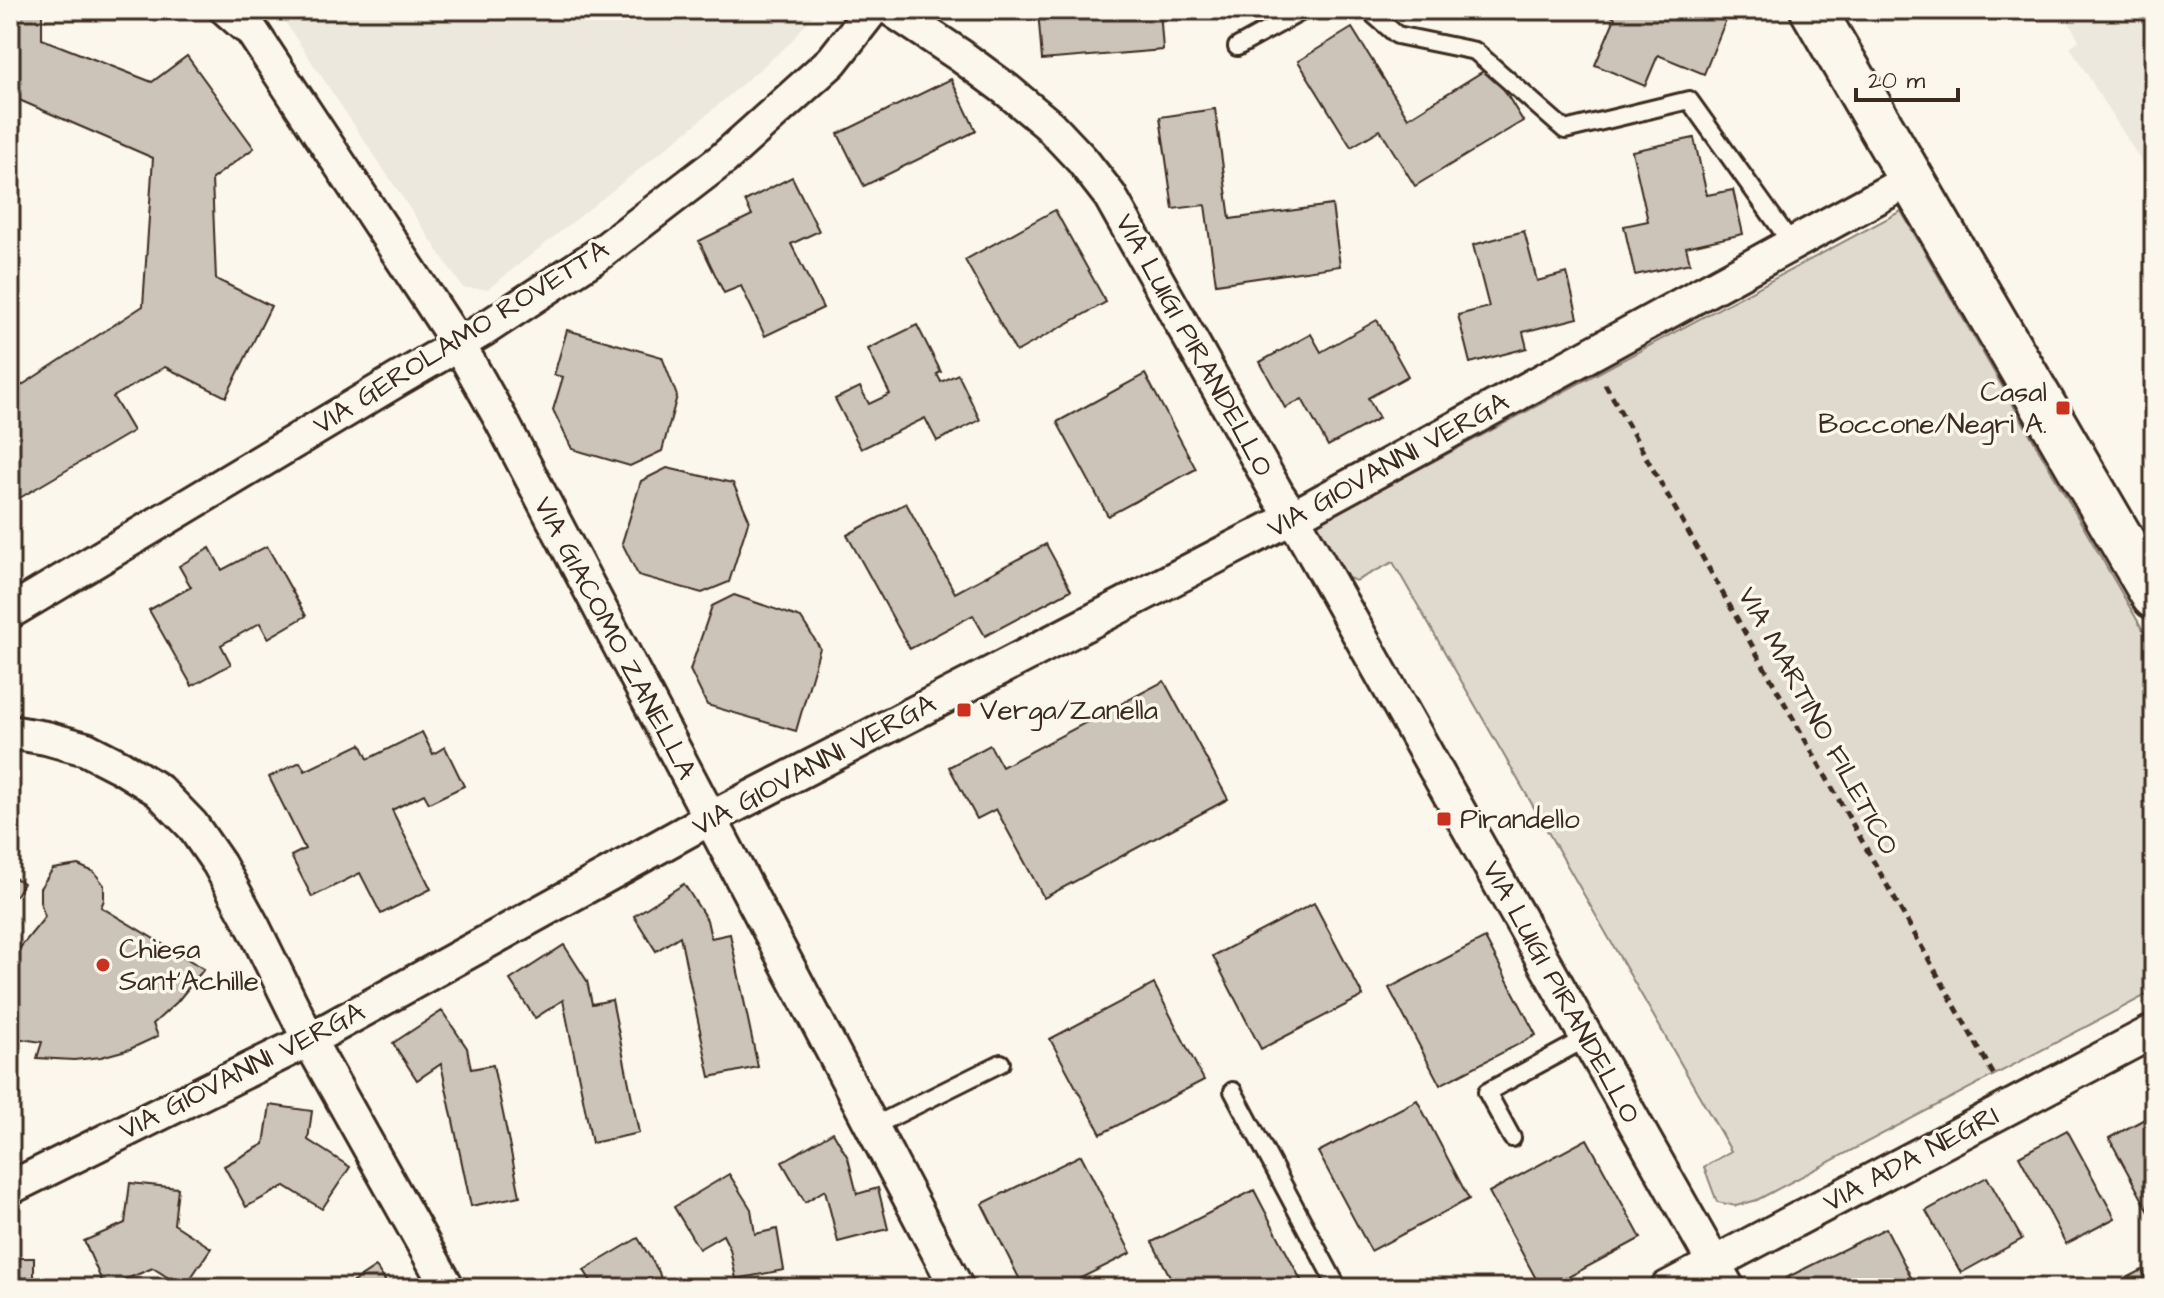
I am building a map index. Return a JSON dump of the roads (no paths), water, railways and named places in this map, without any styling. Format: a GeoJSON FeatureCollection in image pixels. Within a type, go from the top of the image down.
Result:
{"type":"FeatureCollection","features":[{"type":"Feature","properties":{"kind":"street","name":"VIA GIACOMO ZANELLA"},"geometry":{"type":"LineString","coordinates":[[238,10],[459,345],[957,1288]]}},
{"type":"Feature","properties":{"kind":"street","name":"VIA GEROLAMO ROVETTA"},"geometry":{"type":"LineString","coordinates":[[10,612],[459,345],[602,252],[723,159],[832,61],[872,10]]}},
{"type":"Feature","properties":{"kind":"street","name":"VIA LUIGI PIRANDELLO"},"geometry":{"type":"LineString","coordinates":[[892,10],[961,56],[1049,125],[1110,196],[1721,1275]]}},
{"type":"Feature","properties":{"kind":"street"},"geometry":{"type":"LineString","coordinates":[[1813,10],[2153,593]]}},
{"type":"Feature","properties":{"kind":"street","name":"VIA GIOVANNI VERGA"},"geometry":{"type":"LineString","coordinates":[[10,1188],[309,1040],[709,819],[1293,517],[1911,179]]}},
{"type":"Feature","properties":{"kind":"street"},"geometry":{"type":"LineString","coordinates":[[10,732],[86,749],[158,790],[192,825],[219,864],[309,1040],[448,1288]]}},
{"type":"Feature","properties":{"kind":"street","name":"VIA ADA NEGRI"},"geometry":{"type":"LineString","coordinates":[[1667,1288],[1721,1275],[2011,1106],[2154,1031]]}},
{"type":"Feature","properties":{"kind":"lane"},"geometry":{"type":"LineString","coordinates":[[215,10],[268,56]]}},
{"type":"Feature","properties":{"kind":"lane"},"geometry":{"type":"LineString","coordinates":[[1237,47],[1304,10]]}},
{"type":"Feature","properties":{"kind":"lane"},"geometry":{"type":"LineString","coordinates":[[1368,10],[1397,35],[1475,51],[1565,130],[1689,100],[1792,244]]}},
{"type":"Feature","properties":{"kind":"lane"},"geometry":{"type":"LineString","coordinates":[[1512,1138],[1487,1092],[1587,1038]]}},
{"type":"Feature","properties":{"kind":"lane"},"geometry":{"type":"LineString","coordinates":[[872,1127],[1001,1063]]}},
{"type":"Feature","properties":{"kind":"lane"},"geometry":{"type":"LineString","coordinates":[[1233,1091],[1338,1288]]}},
{"type":"Feature","properties":{"kind":"place","name":"Casal Boccone/Negri A."},"geometry":{"type":"Point","coordinates":[2063,408]}},
{"type":"Feature","properties":{"kind":"place","name":"Verga/Zanella"},"geometry":{"type":"Point","coordinates":[964,710]}},
{"type":"Feature","properties":{"kind":"place","name":"Pirandello"},"geometry":{"type":"Point","coordinates":[1444,819]}},
{"type":"Feature","properties":{"kind":"place","name":"Chiesa Sant'Achille"},"geometry":{"type":"Point","coordinates":[103,965]}}]}
